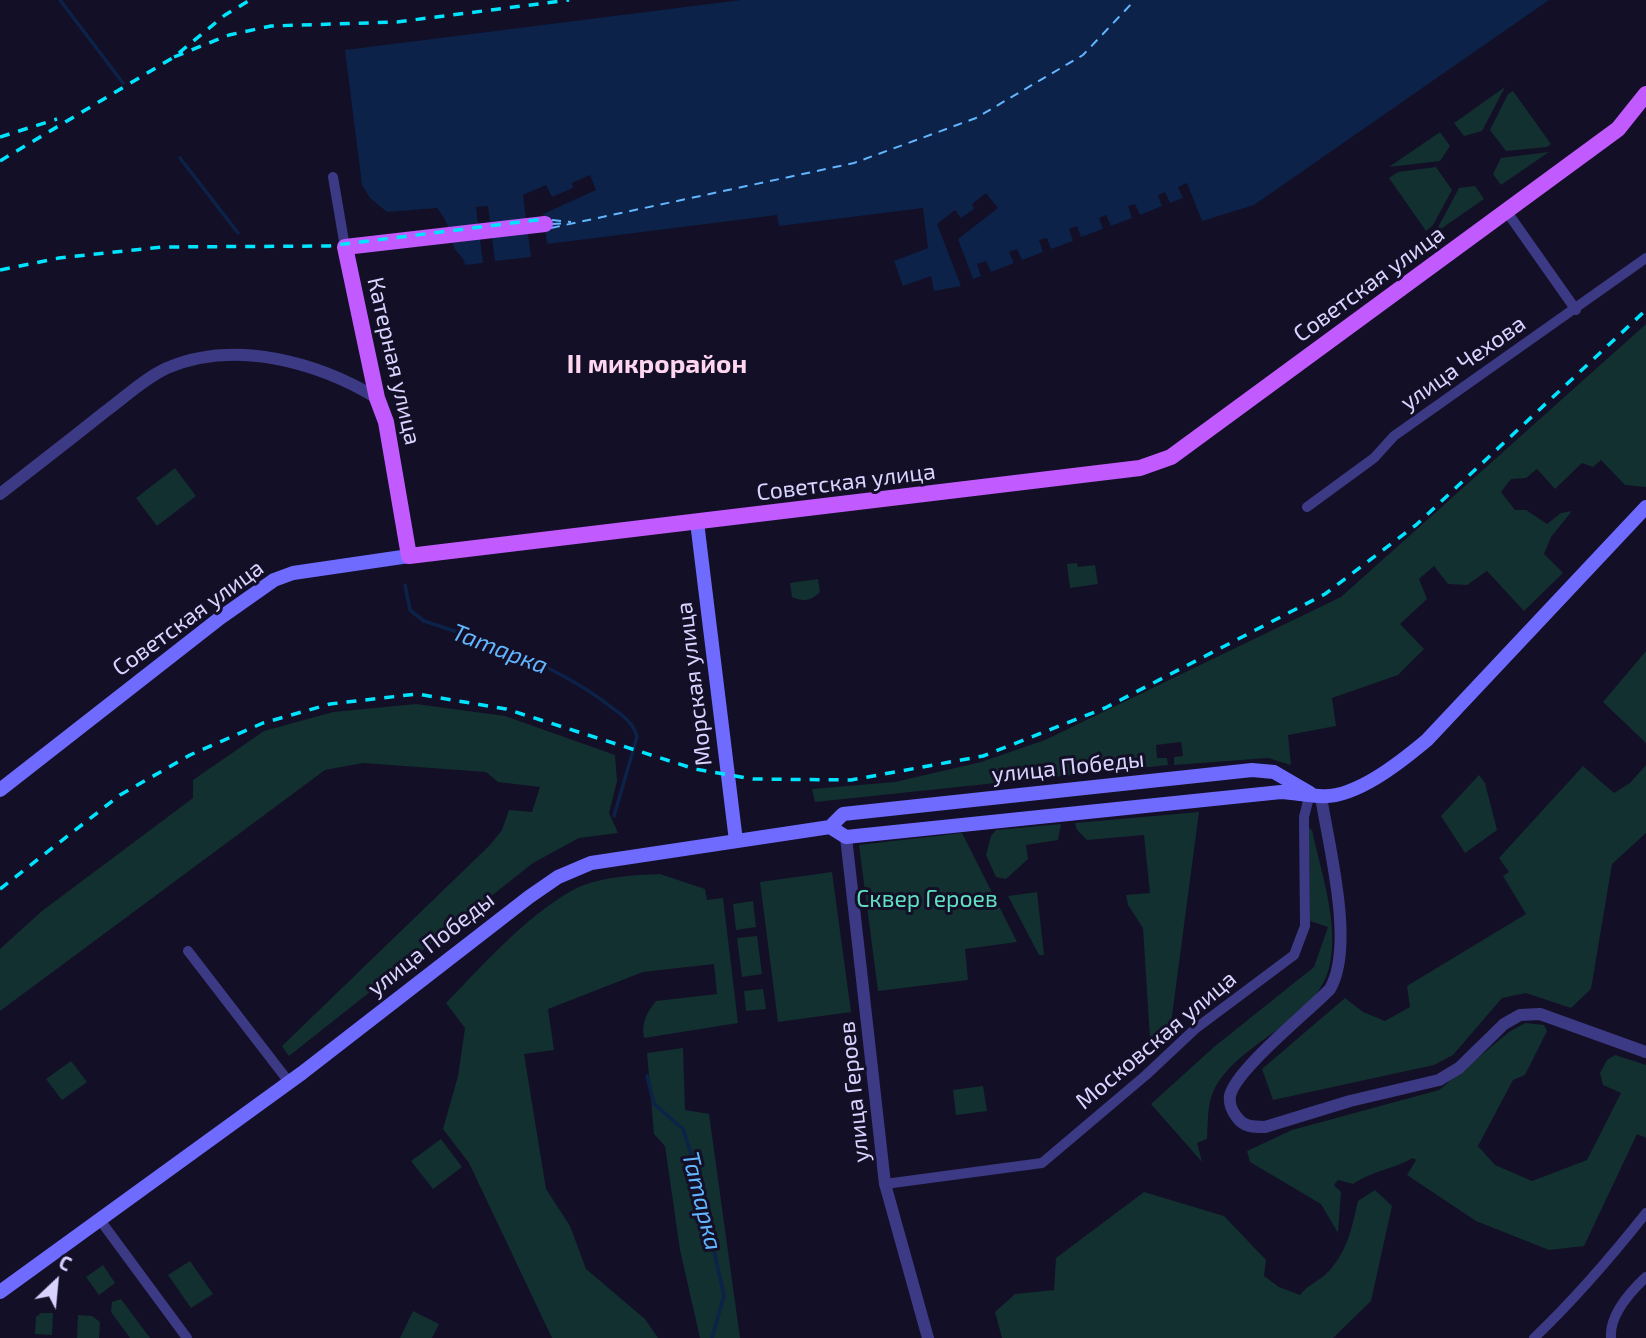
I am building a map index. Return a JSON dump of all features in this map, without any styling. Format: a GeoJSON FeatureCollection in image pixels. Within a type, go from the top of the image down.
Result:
{"type":"FeatureCollection","features":[{"type":"Feature","properties":{"kind":"main road","name":"Советская улица"},"geometry":{"type":"LineString","coordinates":[[0,790],[220,618],[274,580],[293,573],[410,556],[1105,475],[1140,468],[1171,457],[1618,129],[1646,94]]}},
{"type":"Feature","properties":{"kind":"main road"},"geometry":{"type":"LineString","coordinates":[[345,247],[545,224]]}},
{"type":"Feature","properties":{"kind":"main road","name":"Катерная улица"},"geometry":{"type":"LineString","coordinates":[[345,247],[377,398],[386,422],[410,556]]}},
{"type":"Feature","properties":{"kind":"main road","name":"улица Победы"},"geometry":{"type":"LineString","coordinates":[[846,837],[1241,796],[1316,795],[1368,782],[1397,764],[1427,740],[1646,507]]}},
{"type":"Feature","properties":{"kind":"main road","name":"Морская улица"},"geometry":{"type":"LineString","coordinates":[[697,522],[736,841]]}},
{"type":"Feature","properties":{"kind":"main road","name":"улица Победы"},"geometry":{"type":"LineString","coordinates":[[0,1292],[289,1082],[558,877],[591,863],[830,827],[844,814],[1252,770],[1274,772],[1316,795]]}},
{"type":"Feature","properties":{"kind":"main road"},"geometry":{"type":"LineString","coordinates":[[830,827],[846,837]]}},
{"type":"Feature","properties":{"kind":"street","name":"Катерная улица"},"geometry":{"type":"LineString","coordinates":[[333,177],[345,247]]}},
{"type":"Feature","properties":{"kind":"street"},"geometry":{"type":"LineString","coordinates":[[1507,212],[1576,310]]}},
{"type":"Feature","properties":{"kind":"street","name":"улица Чехова"},"geometry":{"type":"LineString","coordinates":[[1307,507],[1374,458],[1394,436],[1646,258]]}},
{"type":"Feature","properties":{"kind":"street"},"geometry":{"type":"LineString","coordinates":[[0,494],[134,389],[166,369],[201,356],[255,355],[291,363],[354,384],[377,398]]}},
{"type":"Feature","properties":{"kind":"street"},"geometry":{"type":"LineString","coordinates":[[1316,795],[1341,935],[1338,975],[1330,989],[1250,1066],[1236,1084],[1230,1096],[1231,1110],[1239,1121],[1251,1127],[1265,1127],[1350,1101],[1439,1080],[1459,1068],[1504,1024],[1520,1015],[1540,1014],[1646,1052]]}},
{"type":"Feature","properties":{"kind":"street","name":"Московская улица"},"geometry":{"type":"LineString","coordinates":[[885,1184],[1042,1163],[1146,1075],[1195,1029],[1294,955],[1305,926],[1304,817],[1316,795]]}},
{"type":"Feature","properties":{"kind":"street","name":"улица Героев"},"geometry":{"type":"LineString","coordinates":[[846,837],[885,1184],[928,1338]]}},
{"type":"Feature","properties":{"kind":"street"},"geometry":{"type":"LineString","coordinates":[[188,951],[289,1082]]}},
{"type":"Feature","properties":{"kind":"street"},"geometry":{"type":"LineString","coordinates":[[1534,1338],[1581,1293],[1597,1268],[1646,1213]]}},
{"type":"Feature","properties":{"kind":"street"},"geometry":{"type":"LineString","coordinates":[[104,1217],[187,1338]]}},
{"type":"Feature","properties":{"kind":"street"},"geometry":{"type":"LineString","coordinates":[[1611,1338],[1619,1311],[1629,1293],[1646,1277]]}},
{"type":"Feature","properties":{"kind":"green space"},"geometry":{"type":"Polygon","coordinates":[[[1505,87],[1482,131],[1464,136],[1454,123],[1505,87]]]}},
{"type":"Feature","properties":{"kind":"green space"},"geometry":{"type":"Polygon","coordinates":[[[1513,91],[1551,144],[1547,147],[1506,151],[1490,130],[1508,94],[1513,91]]]}},
{"type":"Feature","properties":{"kind":"green space"},"geometry":{"type":"Polygon","coordinates":[[[1440,132],[1450,146],[1440,161],[1389,167],[1440,132]]]}},
{"type":"Feature","properties":{"kind":"green space"},"geometry":{"type":"Polygon","coordinates":[[[1549,152],[1501,185],[1493,174],[1501,158],[1549,152]]]}},
{"type":"Feature","properties":{"kind":"green space"},"geometry":{"type":"Polygon","coordinates":[[[1436,167],[1452,190],[1433,225],[1426,231],[1389,178],[1398,172],[1436,167]]]}},
{"type":"Feature","properties":{"kind":"green space"},"geometry":{"type":"Polygon","coordinates":[[[1475,186],[1484,199],[1435,233],[1459,188],[1475,186]]]}},
{"type":"Feature","properties":{"kind":"green space"},"geometry":{"type":"Polygon","coordinates":[[[1646,324],[1646,487],[1625,485],[1601,460],[1593,467],[1582,463],[1555,489],[1537,469],[1526,478],[1511,479],[1501,492],[1515,510],[1526,510],[1547,524],[1561,513],[1572,511],[1551,537],[1544,554],[1563,573],[1524,611],[1487,571],[1467,585],[1448,584],[1434,566],[1419,579],[1427,599],[1400,624],[1424,649],[1398,675],[1332,698],[1336,726],[1288,735],[1291,765],[1268,758],[1174,765],[1174,757],[1183,756],[1181,742],[1156,745],[1157,758],[1167,758],[1168,765],[815,802],[812,789],[895,782],[981,762],[1045,740],[1341,597],[1646,324]]]}},
{"type":"Feature","properties":{"kind":"green space"},"geometry":{"type":"Polygon","coordinates":[[[175,468],[196,496],[157,526],[136,498],[175,468]]]}},
{"type":"Feature","properties":{"kind":"green space"},"geometry":{"type":"Polygon","coordinates":[[[1077,563],[1078,567],[1095,565],[1098,584],[1070,588],[1067,564],[1077,563]]]}},
{"type":"Feature","properties":{"kind":"green space"},"geometry":{"type":"Polygon","coordinates":[[[818,579],[820,592],[813,597],[800,600],[792,597],[790,583],[818,579]]]}},
{"type":"Feature","properties":{"kind":"green space"},"geometry":{"type":"Polygon","coordinates":[[[1646,651],[1646,743],[1603,702],[1646,651]]]}},
{"type":"Feature","properties":{"kind":"green space"},"geometry":{"type":"Polygon","coordinates":[[[416,704],[505,716],[615,755],[617,781],[609,813],[618,833],[579,838],[533,863],[289,1056],[282,1046],[490,845],[502,830],[509,810],[532,812],[540,787],[498,782],[486,772],[363,763],[325,770],[0,1011],[0,949],[42,911],[193,798],[193,780],[264,731],[333,712],[416,704]]]}},
{"type":"Feature","properties":{"kind":"green space"},"geometry":{"type":"Polygon","coordinates":[[[1646,765],[1646,833],[1612,864],[1591,989],[1571,1008],[1526,993],[1502,998],[1453,1055],[1434,1065],[1273,1100],[1262,1069],[1345,998],[1363,1012],[1385,1021],[1410,1007],[1407,986],[1526,914],[1503,876],[1509,872],[1499,858],[1583,766],[1614,793],[1630,783],[1646,765]]]}},
{"type":"Feature","properties":{"kind":"green space"},"geometry":{"type":"Polygon","coordinates":[[[1479,775],[1485,783],[1497,830],[1465,853],[1441,816],[1479,775]]]}},
{"type":"Feature","properties":{"kind":"green space"},"geometry":{"type":"Polygon","coordinates":[[[1199,812],[1170,1031],[1150,1039],[1143,928],[1128,905],[1126,895],[1150,893],[1144,835],[1087,840],[1077,830],[1075,823],[1199,812]]]}},
{"type":"Feature","properties":{"kind":"green space"},"geometry":{"type":"Polygon","coordinates":[[[1061,824],[1058,840],[1026,845],[1028,859],[1006,879],[996,877],[986,855],[991,836],[996,830],[1061,824]]]}},
{"type":"Feature","properties":{"kind":"green space"},"geometry":{"type":"Polygon","coordinates":[[[1309,828],[1312,830],[1331,917],[1332,951],[1329,968],[1321,987],[1308,1004],[1238,1060],[1224,1075],[1211,1097],[1207,1139],[1197,1143],[1202,1162],[1151,1104],[1214,1047],[1314,967],[1328,927],[1310,921],[1309,828]]]}},
{"type":"Feature","properties":{"kind":"green space","name":"Сквер Героев"},"geometry":{"type":"Polygon","coordinates":[[[962,833],[1017,942],[965,949],[968,980],[878,991],[859,845],[962,833]]]}},
{"type":"Feature","properties":{"kind":"green space"},"geometry":{"type":"Polygon","coordinates":[[[832,872],[851,1012],[778,1022],[760,882],[832,872]]]}},
{"type":"Feature","properties":{"kind":"green space"},"geometry":{"type":"Polygon","coordinates":[[[660,874],[705,889],[707,900],[723,898],[738,1023],[644,1038],[643,1027],[656,1001],[717,994],[714,964],[643,972],[548,1009],[554,1050],[524,1054],[546,1189],[570,1226],[586,1269],[645,1319],[658,1338],[552,1338],[469,1163],[443,1129],[458,1076],[465,1028],[446,1003],[520,928],[571,891],[603,880],[660,874]]]}},
{"type":"Feature","properties":{"kind":"green space"},"geometry":{"type":"Polygon","coordinates":[[[1037,892],[1044,955],[1039,955],[1008,896],[1037,892]]]}},
{"type":"Feature","properties":{"kind":"green space"},"geometry":{"type":"Polygon","coordinates":[[[753,901],[756,927],[736,930],[733,904],[753,901]]]}},
{"type":"Feature","properties":{"kind":"green space"},"geometry":{"type":"Polygon","coordinates":[[[757,936],[762,974],[742,977],[737,938],[757,936]]]}},
{"type":"Feature","properties":{"kind":"green space"},"geometry":{"type":"Polygon","coordinates":[[[763,989],[766,1009],[746,1011],[744,991],[763,989]]]}},
{"type":"Feature","properties":{"kind":"green space"},"geometry":{"type":"Polygon","coordinates":[[[1525,1023],[1544,1025],[1547,1031],[1525,1075],[1513,1080],[1478,1146],[1495,1165],[1532,1181],[1587,1160],[1621,1093],[1603,1085],[1600,1073],[1607,1060],[1615,1055],[1646,1065],[1646,1138],[1637,1134],[1584,1246],[1549,1250],[1476,1221],[1407,1175],[1416,1160],[1413,1158],[1353,1184],[1338,1180],[1334,1185],[1341,1192],[1338,1233],[1321,1204],[1250,1162],[1247,1151],[1292,1130],[1439,1090],[1509,1032],[1525,1023]]]}},
{"type":"Feature","properties":{"kind":"green space"},"geometry":{"type":"Polygon","coordinates":[[[683,1048],[685,1110],[709,1114],[740,1338],[700,1338],[680,1250],[665,1146],[654,1134],[647,1053],[683,1048]]]}},
{"type":"Feature","properties":{"kind":"green space"},"geometry":{"type":"Polygon","coordinates":[[[71,1061],[87,1082],[62,1100],[46,1079],[71,1061]]]}},
{"type":"Feature","properties":{"kind":"green space"},"geometry":{"type":"Polygon","coordinates":[[[983,1086],[987,1111],[956,1115],[953,1090],[983,1086]]]}},
{"type":"Feature","properties":{"kind":"green space"},"geometry":{"type":"Polygon","coordinates":[[[441,1139],[462,1167],[433,1189],[411,1161],[441,1139]]]}},
{"type":"Feature","properties":{"kind":"green space"},"geometry":{"type":"Polygon","coordinates":[[[1375,1190],[1392,1206],[1371,1301],[1333,1338],[1002,1338],[995,1312],[1015,1294],[1054,1290],[1056,1258],[1144,1192],[1224,1216],[1266,1260],[1264,1276],[1279,1287],[1300,1295],[1325,1274],[1341,1255],[1358,1201],[1375,1190]]]}},
{"type":"Feature","properties":{"kind":"green space"},"geometry":{"type":"Polygon","coordinates":[[[190,1261],[213,1294],[191,1308],[168,1275],[190,1261]]]}},
{"type":"Feature","properties":{"kind":"green space"},"geometry":{"type":"Polygon","coordinates":[[[103,1265],[115,1283],[99,1295],[86,1277],[103,1265]]]}},
{"type":"Feature","properties":{"kind":"green space"},"geometry":{"type":"Polygon","coordinates":[[[121,1299],[150,1338],[130,1338],[111,1312],[112,1302],[121,1299]]]}},
{"type":"Feature","properties":{"kind":"green space"},"geometry":{"type":"Polygon","coordinates":[[[413,1311],[439,1324],[432,1338],[400,1338],[413,1311]]]}},
{"type":"Feature","properties":{"kind":"green space"},"geometry":{"type":"Polygon","coordinates":[[[41,1313],[53,1313],[52,1335],[35,1334],[36,1317],[41,1313]]]}},
{"type":"Feature","properties":{"kind":"green space"},"geometry":{"type":"Polygon","coordinates":[[[78,1315],[92,1316],[100,1322],[99,1338],[77,1338],[78,1315]]]}},
{"type":"Feature","properties":{"kind":"water"},"geometry":{"type":"Polygon","coordinates":[[[741,0],[1549,0],[1254,205],[1202,221],[1187,183],[1178,187],[1183,198],[1170,203],[1165,192],[1158,195],[1162,206],[1140,215],[1135,204],[1128,206],[1132,218],[1111,226],[1106,215],[1099,218],[1103,229],[1081,237],[1077,226],[1069,229],[1073,241],[1051,249],[1047,238],[1039,240],[1043,252],[1022,260],[1017,249],[1009,252],[1014,263],[991,272],[986,261],[977,264],[981,276],[973,279],[958,239],[998,208],[986,193],[972,204],[974,209],[961,218],[955,210],[937,224],[961,286],[934,291],[931,276],[903,286],[894,261],[928,248],[923,208],[779,226],[777,215],[547,244],[543,214],[596,190],[590,175],[572,183],[573,188],[552,197],[546,185],[523,195],[531,257],[495,261],[488,206],[476,207],[483,263],[465,265],[454,248],[446,222],[437,208],[387,212],[370,198],[362,185],[345,50],[741,0]]]}},
{"type":"Feature","properties":{"kind":"waterway","name":"Татарка"},"geometry":{"type":"LineString","coordinates":[[60,0],[123,83]]}},
{"type":"Feature","properties":{"kind":"waterway","name":"Татарка"},"geometry":{"type":"LineString","coordinates":[[180,158],[238,233]]}},
{"type":"Feature","properties":{"kind":"waterway","name":"Татарка"},"geometry":{"type":"LineString","coordinates":[[405,585],[410,610],[424,621],[495,645],[541,665],[585,689],[629,722],[637,737],[614,816]]}},
{"type":"Feature","properties":{"kind":"waterway","name":"Татарка"},"geometry":{"type":"LineString","coordinates":[[647,1076],[654,1104],[683,1129],[696,1169],[724,1296],[712,1338]]}},
{"type":"Feature","properties":{"kind":"ferry route"},"geometry":{"type":"LineString","coordinates":[[551,228],[854,163],[976,118],[1083,55],[1135,0]]}},
{"type":"Feature","properties":{"kind":"ferry route"},"geometry":{"type":"LineString","coordinates":[[552,220],[571,222]]}},
{"type":"Feature","properties":{"kind":"ferry route"},"geometry":{"type":"LineString","coordinates":[[552,224],[567,223]]}},
{"type":"Feature","properties":{"kind":"railway"},"geometry":{"type":"LineString","coordinates":[[0,161],[174,57],[225,15],[250,0]]}},
{"type":"Feature","properties":{"kind":"railway"},"geometry":{"type":"LineString","coordinates":[[174,57],[229,35],[271,26],[397,22],[569,0]]}},
{"type":"Feature","properties":{"kind":"railway"},"geometry":{"type":"LineString","coordinates":[[0,137],[57,119]]}},
{"type":"Feature","properties":{"kind":"railway"},"geometry":{"type":"LineString","coordinates":[[0,270],[59,258],[162,247],[329,246],[544,219]]}},
{"type":"Feature","properties":{"kind":"railway"},"geometry":{"type":"LineString","coordinates":[[0,889],[120,795],[190,755],[263,723],[330,704],[417,694],[506,709],[695,769],[753,779],[851,780],[983,756],[1105,708],[1325,594],[1416,525],[1646,310]]}},
{"type":"Feature","properties":{"kind":"district","name":"II микрорайон"},"geometry":{"type":"Point","coordinates":[657,364]}}]}
